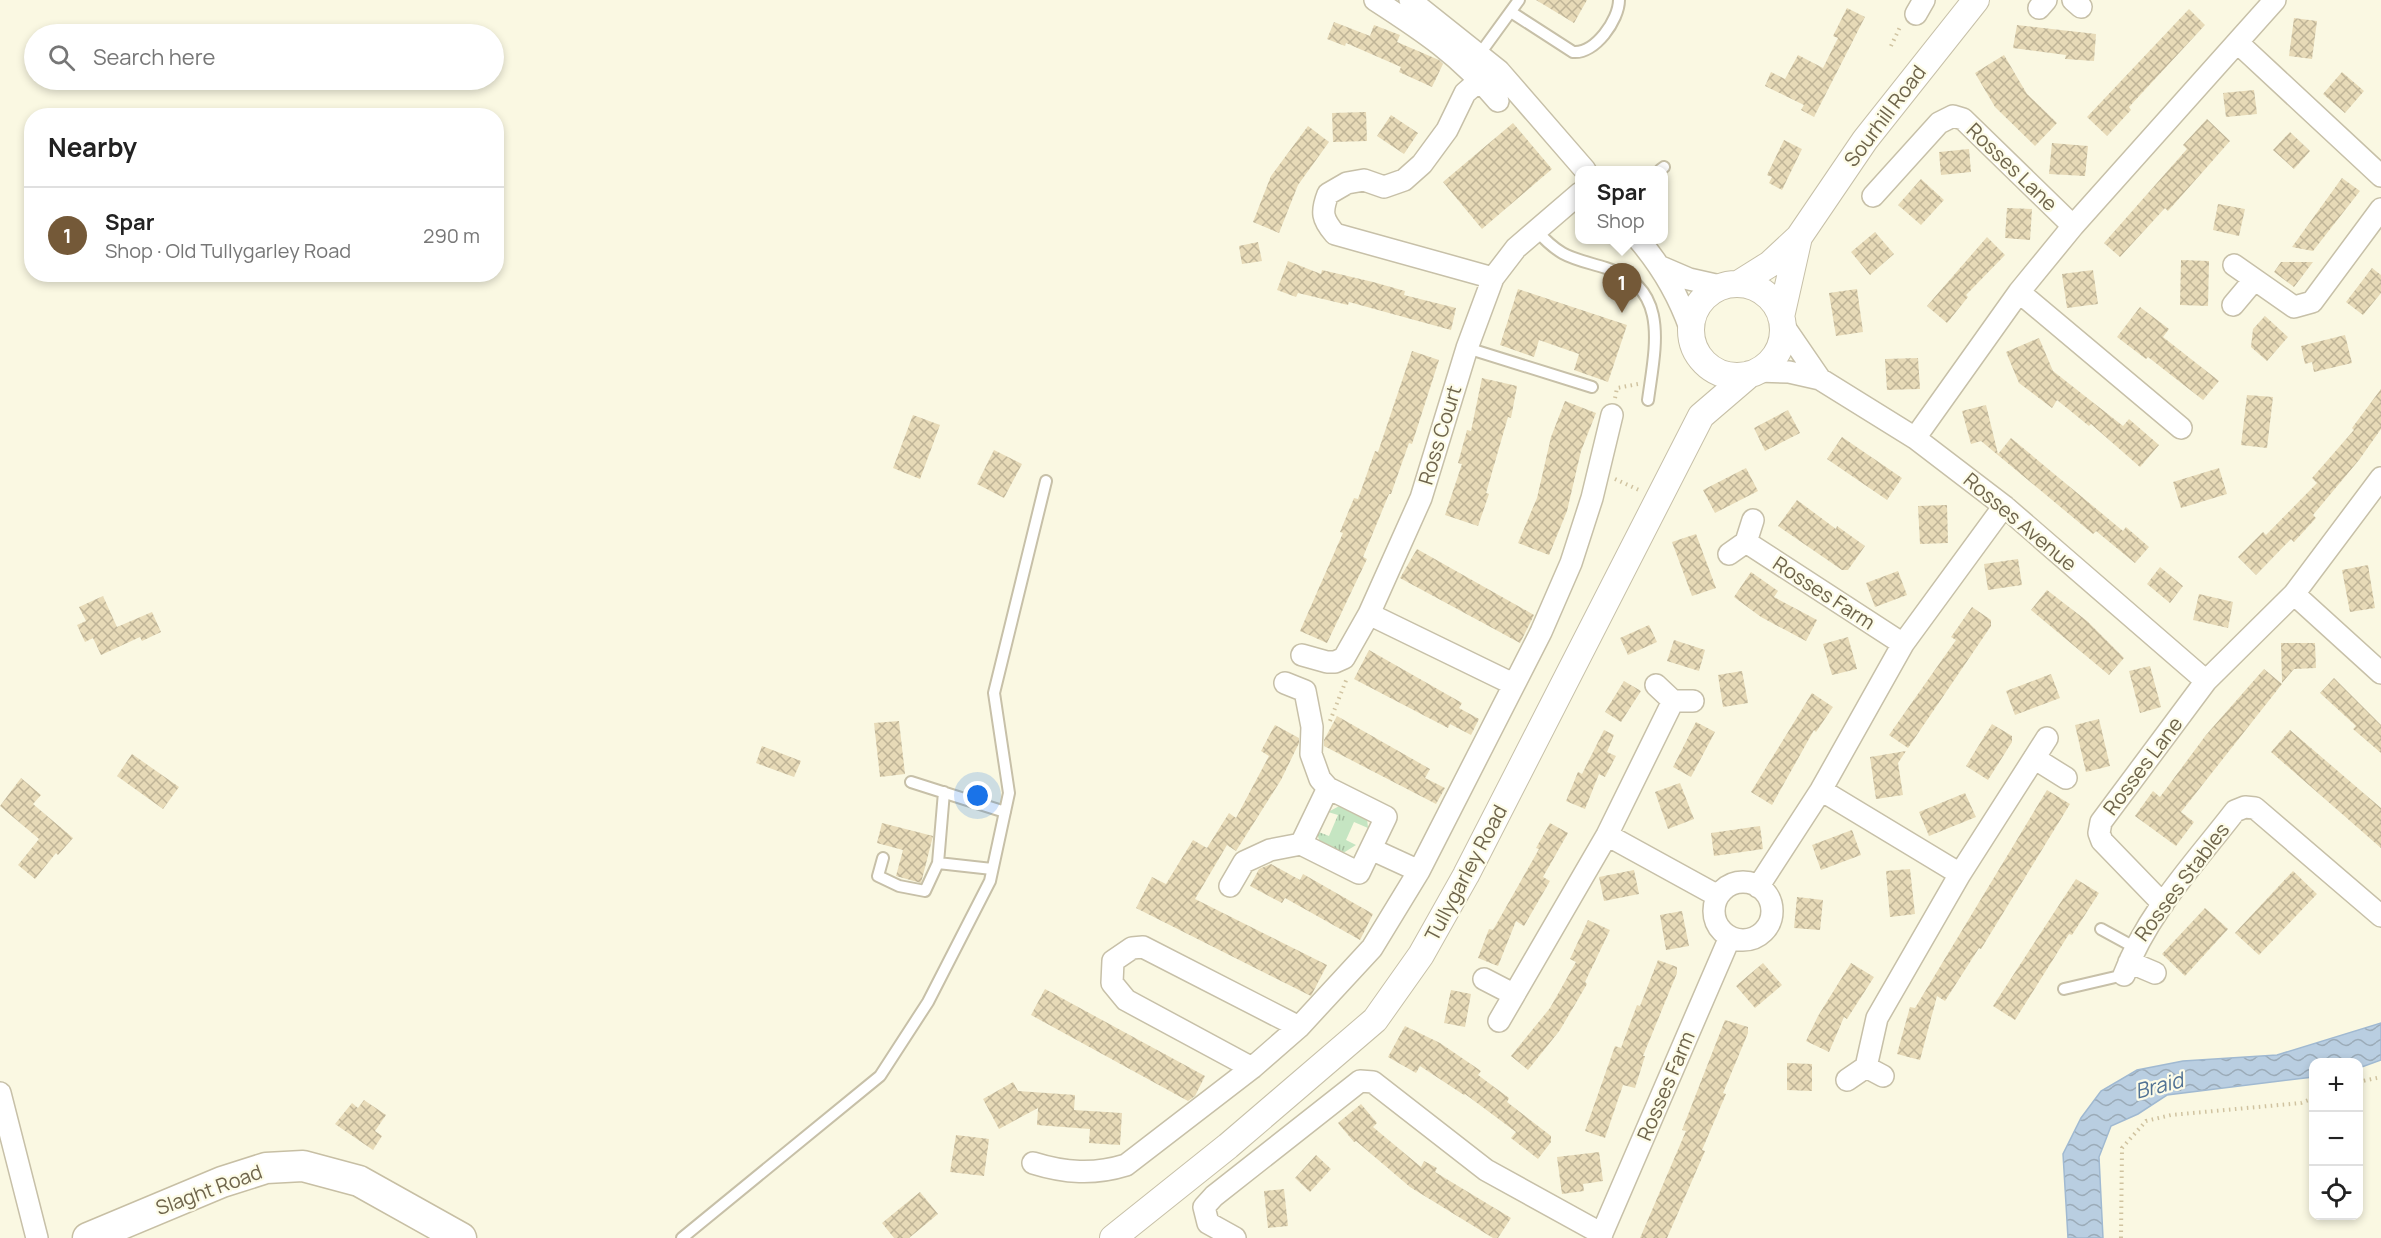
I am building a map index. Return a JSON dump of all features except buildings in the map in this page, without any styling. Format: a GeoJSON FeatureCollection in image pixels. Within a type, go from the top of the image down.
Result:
{"type":"FeatureCollection","features":[{"type":"Feature","properties":{"kind":"main road","name":"Slaght Road"},"geometry":{"type":"LineString","coordinates":[[88,1238],[222,1182],[266,1168],[303,1166],[359,1181],[461,1238]]}},
{"type":"Feature","properties":{"kind":"street"},"geometry":{"type":"LineString","coordinates":[[1375,0],[1439,42],[1480,80],[1498,101]]}},
{"type":"Feature","properties":{"kind":"street"},"geometry":{"type":"LineString","coordinates":[[1410,0],[1499,71],[1581,166]]}},
{"type":"Feature","properties":{"kind":"street","name":"Sourhill Road"},"geometry":{"type":"LineString","coordinates":[[1729,285],[1770,264],[1799,237],[1865,140],[1976,0]]}},
{"type":"Feature","properties":{"kind":"street","name":"Rosses Lane"},"geometry":{"type":"LineString","coordinates":[[1915,438],[2019,291],[2073,226],[2275,0]]}},
{"type":"Feature","properties":{"kind":"street"},"geometry":{"type":"LineString","coordinates":[[2238,43],[2381,176]]}},
{"type":"Feature","properties":{"kind":"street"},"geometry":{"type":"LineString","coordinates":[[1480,80],[1465,93],[1447,130],[1422,164],[1404,180],[1384,187],[1364,180],[1347,183],[1328,194],[1323,208],[1324,221],[1335,234],[1493,278]]}},
{"type":"Feature","properties":{"kind":"street","name":"Rosses Lane"},"geometry":{"type":"LineString","coordinates":[[1873,196],[1939,123],[1953,116],[1963,119],[2073,226]]}},
{"type":"Feature","properties":{"kind":"street","name":"Ross Court"},"geometry":{"type":"LineString","coordinates":[[1344,658],[1369,614],[1421,498],[1467,348],[1493,278],[1516,248],[1535,229],[1575,197]]}},
{"type":"Feature","properties":{"kind":"street"},"geometry":{"type":"LineString","coordinates":[[2234,265],[2294,307],[2312,302],[2381,209]]}},
{"type":"Feature","properties":{"kind":"street","name":"Sourhill Road"},"geometry":{"type":"LineString","coordinates":[[1782,321],[1799,237]]}},
{"type":"Feature","properties":{"kind":"street"},"geometry":{"type":"LineString","coordinates":[[1643,244],[1661,267],[1680,300],[1692,341],[1706,364],[1724,374],[1754,373],[1778,353],[1783,339],[1782,321],[1771,298],[1760,289],[1689,279],[1661,267]]}},
{"type":"Feature","properties":{"kind":"street"},"geometry":{"type":"LineString","coordinates":[[2233,305],[2254,280]]}},
{"type":"Feature","properties":{"kind":"street"},"geometry":{"type":"LineString","coordinates":[[1690,328],[1699,303],[1729,285]]}},
{"type":"Feature","properties":{"kind":"street"},"geometry":{"type":"LineString","coordinates":[[2019,291],[2181,428]]}},
{"type":"Feature","properties":{"kind":"street","name":"Rosses Avenue"},"geometry":{"type":"LineString","coordinates":[[1782,321],[1820,379]]}},
{"type":"Feature","properties":{"kind":"street","name":"Tullygarley Road"},"geometry":{"type":"LineString","coordinates":[[1701,359],[1701,416]]}},
{"type":"Feature","properties":{"kind":"street","name":"Rosses Avenue"},"geometry":{"type":"LineString","coordinates":[[1754,373],[1789,372],[1820,379],[1915,438],[2004,506],[2206,681]]}},
{"type":"Feature","properties":{"kind":"street","name":"Tullygarley Road"},"geometry":{"type":"LineString","coordinates":[[1113,1238],[1228,1146],[1375,1020],[1421,956],[1467,875],[1657,498],[1701,416],[1754,373]]}},
{"type":"Feature","properties":{"kind":"street"},"geometry":{"type":"LineString","coordinates":[[1033,1163],[1070,1173],[1110,1170],[1126,1165],[1252,1068],[1299,1027],[1372,948],[1419,871],[1541,632],[1571,563],[1612,415]]}},
{"type":"Feature","properties":{"kind":"street"},"geometry":{"type":"LineString","coordinates":[[2206,681],[2294,594],[2381,478]]}},
{"type":"Feature","properties":{"kind":"street"},"geometry":{"type":"LineString","coordinates":[[1758,886],[1821,790],[1903,644],[2004,506]]}},
{"type":"Feature","properties":{"kind":"street","name":"Rosses Farm"},"geometry":{"type":"LineString","coordinates":[[1753,520],[1737,548],[1903,644]]}},
{"type":"Feature","properties":{"kind":"street"},"geometry":{"type":"LineString","coordinates":[[2294,594],[2381,673]]}},
{"type":"Feature","properties":{"kind":"street"},"geometry":{"type":"LineString","coordinates":[[1369,614],[1514,684]]}},
{"type":"Feature","properties":{"kind":"street"},"geometry":{"type":"LineString","coordinates":[[1302,655],[1327,662],[1335,662],[1344,658]]}},
{"type":"Feature","properties":{"kind":"street","name":"Rosses Lane"},"geometry":{"type":"LineString","coordinates":[[2163,904],[2102,841],[2099,832],[2101,822],[2206,681]]}},
{"type":"Feature","properties":{"kind":"street"},"geometry":{"type":"LineString","coordinates":[[1230,886],[1244,862],[1270,850],[1301,844],[1359,873],[1386,817],[1328,788],[1320,779],[1311,754],[1312,727],[1305,691],[1285,683]]}},
{"type":"Feature","properties":{"kind":"street"},"geometry":{"type":"LineString","coordinates":[[1499,1021],[1683,701],[1656,685]]}},
{"type":"Feature","properties":{"kind":"street"},"geometry":{"type":"LineString","coordinates":[[1847,1080],[1874,1072],[1877,1018],[1960,874],[2047,738]]}},
{"type":"Feature","properties":{"kind":"street"},"geometry":{"type":"LineString","coordinates":[[2034,758],[2066,778]]}},
{"type":"Feature","properties":{"kind":"street"},"geometry":{"type":"LineString","coordinates":[[1301,844],[1328,788]]}},
{"type":"Feature","properties":{"kind":"street"},"geometry":{"type":"LineString","coordinates":[[1821,790],[1960,874]]}},
{"type":"Feature","properties":{"kind":"street","name":"Rosses Stables"},"geometry":{"type":"LineString","coordinates":[[2155,973],[2129,961],[2163,904],[2235,811],[2245,807],[2255,808],[2381,916]]}},
{"type":"Feature","properties":{"kind":"street"},"geometry":{"type":"LineString","coordinates":[[1607,835],[1718,896]]}},
{"type":"Feature","properties":{"kind":"street"},"geometry":{"type":"LineString","coordinates":[[1371,849],[1419,871]]}},
{"type":"Feature","properties":{"kind":"street"},"geometry":{"type":"LineString","coordinates":[[1741,882],[1758,886],[1770,901],[1770,920],[1758,935],[1740,940],[1730,937],[1718,927],[1715,919],[1714,911],[1718,896],[1732,884],[1741,882]]}},
{"type":"Feature","properties":{"kind":"street","name":"Rosses Farm"},"geometry":{"type":"LineString","coordinates":[[1235,1238],[1208,1223],[1204,1207],[1214,1196],[1360,1081],[1373,1082],[1486,1170],[1601,1236],[1730,937]]}},
{"type":"Feature","properties":{"kind":"street"},"geometry":{"type":"LineString","coordinates":[[1252,1068],[1126,999],[1112,983],[1113,961],[1132,948],[1143,947],[1299,1027]]}},
{"type":"Feature","properties":{"kind":"street"},"geometry":{"type":"LineString","coordinates":[[1484,979],[1513,994]]}},
{"type":"Feature","properties":{"kind":"street"},"geometry":{"type":"LineString","coordinates":[[0,1093],[37,1238]]}},
{"type":"Feature","properties":{"kind":"lane"},"geometry":{"type":"LineString","coordinates":[[1479,55],[1519,0]]}},
{"type":"Feature","properties":{"kind":"lane"},"geometry":{"type":"LineString","coordinates":[[1511,12],[1573,52],[1581,53],[1594,45],[1615,16],[1618,0]]}},
{"type":"Feature","properties":{"kind":"lane"},"geometry":{"type":"LineString","coordinates":[[1535,229],[1560,254],[1613,270],[1628,276],[1638,285],[1653,310],[1655,328],[1648,400]]}},
{"type":"Feature","properties":{"kind":"lane"},"geometry":{"type":"LineString","coordinates":[[1467,348],[1592,387]]}},
{"type":"Feature","properties":{"kind":"lane"},"geometry":{"type":"LineString","coordinates":[[682,1238],[880,1076],[928,1002],[990,880],[1009,793],[994,693],[1046,481]]}},
{"type":"Feature","properties":{"kind":"lane"},"geometry":{"type":"LineString","coordinates":[[911,782],[1005,812]]}},
{"type":"Feature","properties":{"kind":"lane"},"geometry":{"type":"LineString","coordinates":[[883,858],[878,876],[899,886],[925,891],[938,863],[944,792]]}},
{"type":"Feature","properties":{"kind":"lane"},"geometry":{"type":"LineString","coordinates":[[938,863],[992,869]]}},
{"type":"Feature","properties":{"kind":"lane"},"geometry":{"type":"LineString","coordinates":[[2064,988],[2129,961],[2101,929]]}},
{"type":"Feature","properties":{"kind":"path"},"geometry":{"type":"LineString","coordinates":[[1612,415],[1617,388],[1650,382]]}},
{"type":"Feature","properties":{"kind":"path"},"geometry":{"type":"LineString","coordinates":[[1598,471],[1657,498]]}},
{"type":"Feature","properties":{"kind":"path"},"geometry":{"type":"LineString","coordinates":[[1312,742],[1324,738],[1351,667],[1344,658]]}},
{"type":"Feature","properties":{"kind":"path"},"geometry":{"type":"LineString","coordinates":[[2363,1081],[2381,1077]]}},
{"type":"Feature","properties":{"kind":"path"},"geometry":{"type":"LineString","coordinates":[[2121,1238],[2122,1148],[2146,1121],[2172,1114],[2301,1103],[2309,1100]]}},
{"type":"Feature","properties":{"kind":"green space"},"geometry":{"type":"Polygon","coordinates":[[[1345,803],[1367,818],[1368,828],[1354,822],[1346,840],[1356,845],[1340,855],[1322,848],[1316,831],[1329,836],[1338,815],[1328,812],[1345,803]]]}},
{"type":"Feature","properties":{"kind":"water","name":"Braid"},"geometry":{"type":"Polygon","coordinates":[[[2381,1023],[2381,1060],[2363,1067],[2363,1058],[2309,1058],[2309,1077],[2167,1095],[2138,1114],[2111,1126],[2099,1157],[2103,1238],[2068,1238],[2063,1154],[2081,1118],[2101,1091],[2137,1070],[2183,1061],[2277,1055],[2381,1023]]]}},
{"type":"Feature","properties":{"kind":"place","name":"Spar"},"geometry":{"type":"Point","coordinates":[1622,313]}}]}
